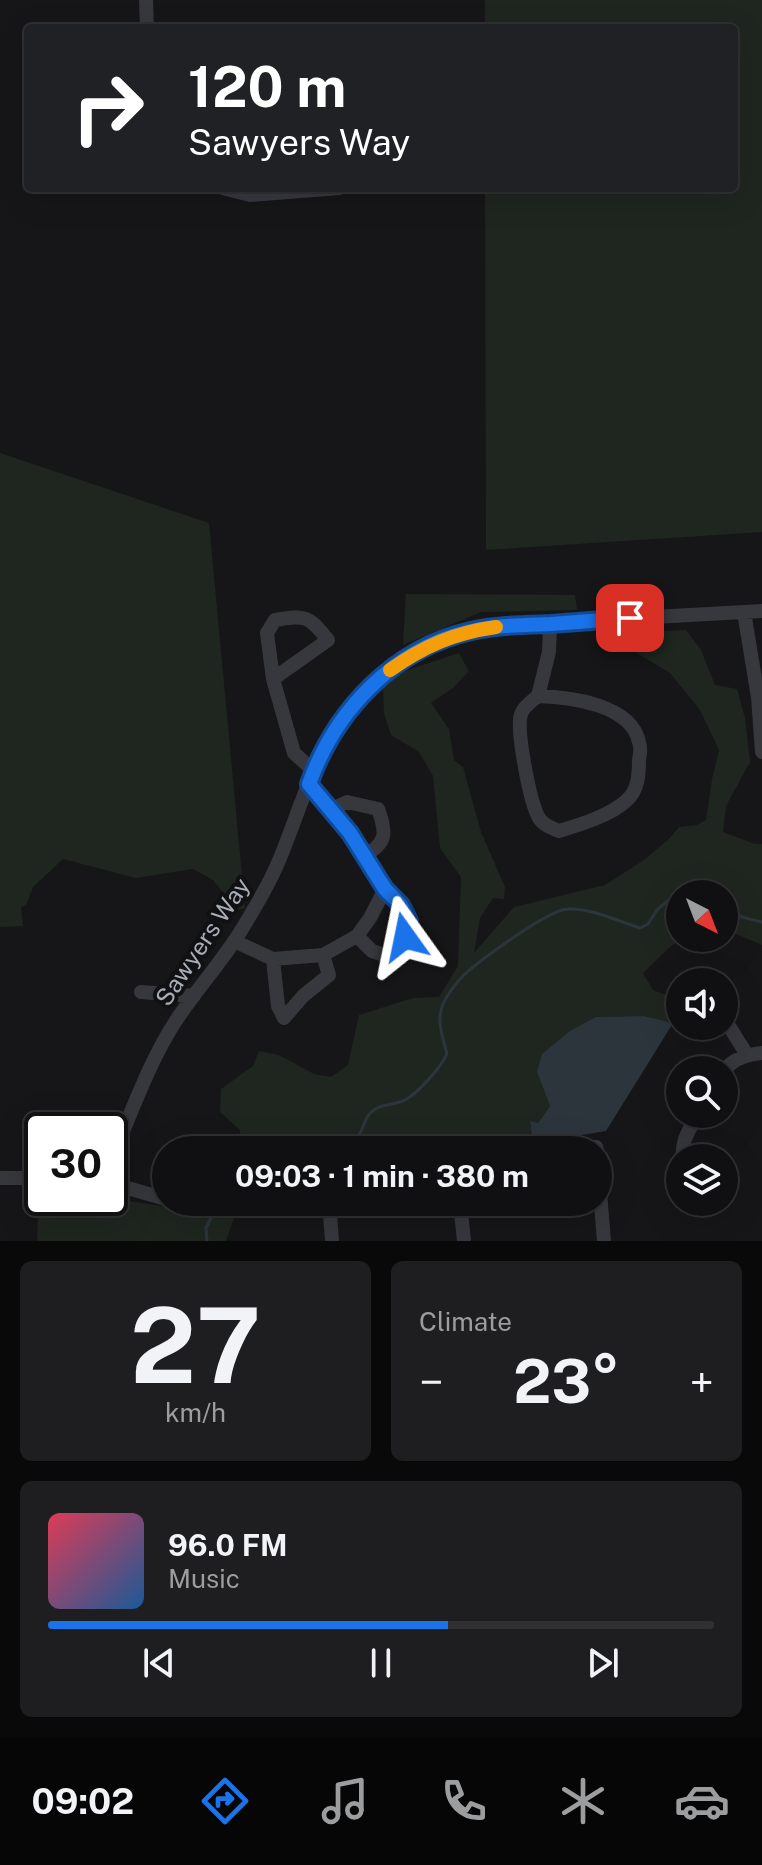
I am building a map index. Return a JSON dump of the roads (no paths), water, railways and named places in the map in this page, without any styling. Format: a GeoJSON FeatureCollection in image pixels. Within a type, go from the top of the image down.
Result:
{"type":"FeatureCollection","features":[{"type":"Feature","properties":{"kind":"street"},"geometry":{"type":"LineString","coordinates":[[146,0],[147,24]]}},
{"type":"Feature","properties":{"kind":"street"},"geometry":{"type":"LineString","coordinates":[[238,192],[250,195],[288,192]]}},
{"type":"Feature","properties":{"kind":"street","name":"Sawyers Way"},"geometry":{"type":"LineString","coordinates":[[128,1120],[176,1020],[234,941],[268,885],[330,739],[349,709],[379,678],[414,653],[441,640],[471,631],[510,625],[762,611]]}},
{"type":"Feature","properties":{"kind":"street"},"geometry":{"type":"LineString","coordinates":[[744,612],[758,697],[762,752]]}},
{"type":"Feature","properties":{"kind":"street"},"geometry":{"type":"LineString","coordinates":[[273,679],[328,640],[314,622],[299,616],[275,620],[267,633],[273,679],[294,753],[330,810],[350,833],[409,921],[405,937],[384,955],[372,951],[357,936]]}},
{"type":"Feature","properties":{"kind":"street"},"geometry":{"type":"LineString","coordinates":[[538,696],[598,705],[615,712],[634,731],[639,742],[639,775],[636,788],[619,807],[559,831],[539,819],[524,765],[520,724],[522,712],[538,696],[549,652],[550,624]]}},
{"type":"Feature","properties":{"kind":"street"},"geometry":{"type":"LineString","coordinates":[[330,810],[347,802],[378,809],[384,824],[383,836],[376,849],[363,856]]}},
{"type":"Feature","properties":{"kind":"street"},"geometry":{"type":"LineString","coordinates":[[234,941],[273,959],[323,955],[357,936],[385,889]]}},
{"type":"Feature","properties":{"kind":"street"},"geometry":{"type":"LineString","coordinates":[[273,959],[278,1006],[284,1018],[303,996],[329,975],[323,955]]}},
{"type":"Feature","properties":{"kind":"street"},"geometry":{"type":"LineString","coordinates":[[141,992],[194,996]]}},
{"type":"Feature","properties":{"kind":"street"},"geometry":{"type":"LineString","coordinates":[[738,1034],[755,1054]]}},
{"type":"Feature","properties":{"kind":"street"},"geometry":{"type":"LineString","coordinates":[[0,1178],[24,1178]]}},
{"type":"Feature","properties":{"kind":"street"},"geometry":{"type":"LineString","coordinates":[[128,1188],[152,1195]]}},
{"type":"Feature","properties":{"kind":"street"},"geometry":{"type":"LineString","coordinates":[[330,1216],[332,1241]]}},
{"type":"Feature","properties":{"kind":"street"},"geometry":{"type":"LineString","coordinates":[[461,1216],[464,1241]]}},
{"type":"Feature","properties":{"kind":"street"},"geometry":{"type":"LineString","coordinates":[[602,1216],[604,1241]]}},
{"type":"Feature","properties":{"kind":"waterway"},"geometry":{"type":"LineString","coordinates":[[358,1136],[372,1112],[403,1101],[434,1073],[447,1054],[440,1027],[440,1013],[445,1000],[460,979],[495,950],[558,911],[577,909],[640,928],[648,924],[666,902]]}},
{"type":"Feature","properties":{"kind":"waterway"},"geometry":{"type":"LineString","coordinates":[[738,915],[762,922]]}},
{"type":"Feature","properties":{"kind":"waterway"},"geometry":{"type":"LineString","coordinates":[[290,1136],[299,1136]]}},
{"type":"Feature","properties":{"kind":"waterway"},"geometry":{"type":"LineString","coordinates":[[207,1241],[206,1228],[212,1216]]}}]}
